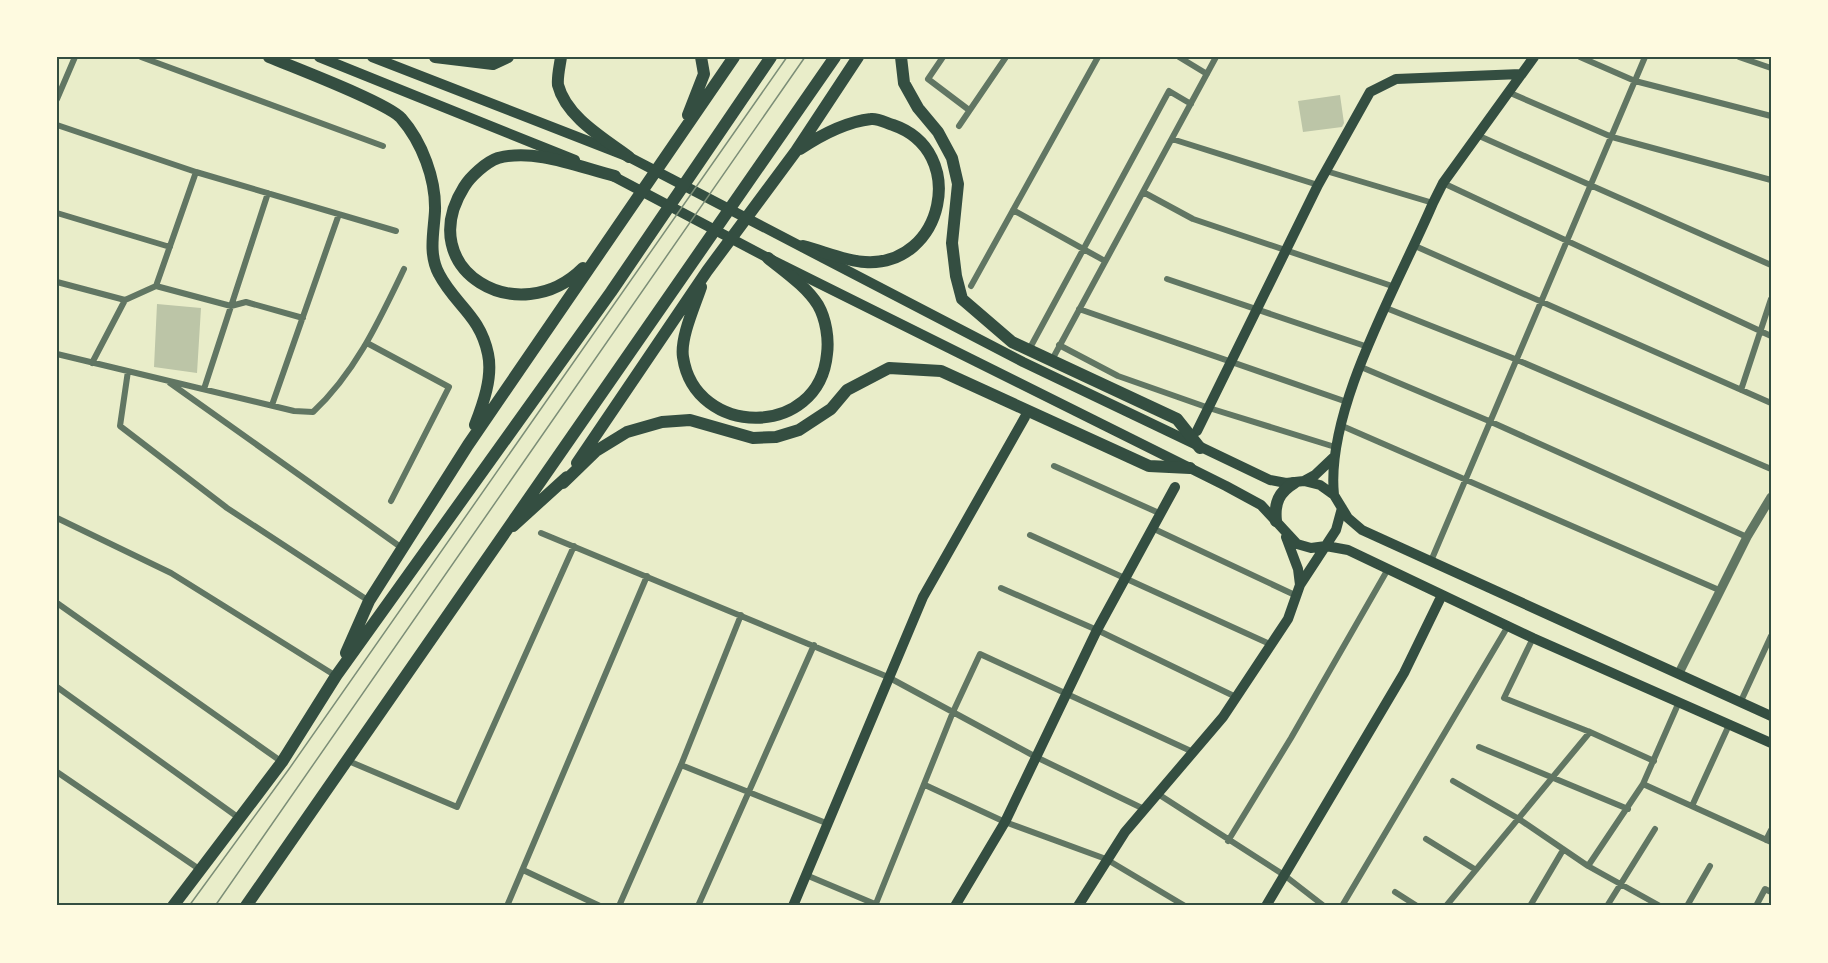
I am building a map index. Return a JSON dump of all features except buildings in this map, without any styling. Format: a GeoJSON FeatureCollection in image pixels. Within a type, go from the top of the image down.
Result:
{"type":"FeatureCollection","features":[{"type":"Feature","properties":{"kind":"main road"},"geometry":{"type":"LineString","coordinates":[[269,57],[382,106],[400,117],[416,140],[429,171],[434,194],[431,238],[438,272],[479,325],[489,356],[488,382],[482,408],[468,445]]}},
{"type":"Feature","properties":{"kind":"main road"},"geometry":{"type":"LineString","coordinates":[[319,57],[615,176],[768,258],[1261,505],[1285,534],[1298,569],[1299,590]]}},
{"type":"Feature","properties":{"kind":"main road"},"geometry":{"type":"LineString","coordinates":[[372,57],[629,157],[1013,357],[1200,448],[1270,480],[1320,485],[1334,495],[1342,508],[1362,530],[1771,716]]}},
{"type":"Feature","properties":{"kind":"main road"},"geometry":{"type":"LineString","coordinates":[[435,57],[459,62],[493,64],[508,57]]}},
{"type":"Feature","properties":{"kind":"main road"},"geometry":{"type":"LineString","coordinates":[[561,57],[558,84],[570,107],[595,132],[629,157]]}},
{"type":"Feature","properties":{"kind":"main road"},"geometry":{"type":"LineString","coordinates":[[681,134],[705,74],[702,57]]}},
{"type":"Feature","properties":{"kind":"main road"},"geometry":{"type":"LineString","coordinates":[[336,676],[369,601],[468,445],[734,57]]}},
{"type":"Feature","properties":{"kind":"main road"},"geometry":{"type":"LineString","coordinates":[[173,906],[282,762],[336,676],[564,358],[771,57]]}},
{"type":"Feature","properties":{"kind":"main road"},"geometry":{"type":"LineString","coordinates":[[246,906],[499,537],[835,57]]}},
{"type":"Feature","properties":{"kind":"main road"},"geometry":{"type":"LineString","coordinates":[[563,483],[707,272],[796,151],[858,57]]}},
{"type":"Feature","properties":{"kind":"main road"},"geometry":{"type":"LineString","coordinates":[[901,57],[904,83],[918,108],[938,132],[952,158],[958,184],[952,243],[956,276],[962,299],[1012,342],[1177,419],[1200,448]]}},
{"type":"Feature","properties":{"kind":"main road"},"geometry":{"type":"LineString","coordinates":[[1334,495],[1335,452],[1347,402],[1433,203],[1443,183],[1534,57]]}},
{"type":"Feature","properties":{"kind":"main road"},"geometry":{"type":"LineString","coordinates":[[1197,431],[1318,185],[1370,92],[1396,79],[1521,74]]}},
{"type":"Feature","properties":{"kind":"main road"},"geometry":{"type":"LineString","coordinates":[[796,151],[834,129],[873,118],[908,130],[931,155],[939,175],[939,203],[929,229],[909,249],[888,259],[865,262],[803,246]]}},
{"type":"Feature","properties":{"kind":"main road"},"geometry":{"type":"LineString","coordinates":[[599,253],[576,276],[554,289],[537,294],[511,296],[485,287],[464,271],[448,237],[453,205],[470,178],[496,158],[539,157],[615,176]]}},
{"type":"Feature","properties":{"kind":"main road"},"geometry":{"type":"LineString","coordinates":[[707,272],[689,321],[682,355],[688,377],[702,397],[729,414],[762,420],[792,411],[810,396],[826,370],[829,340],[818,306],[802,287],[768,258]]}},
{"type":"Feature","properties":{"kind":"main road"},"geometry":{"type":"LineString","coordinates":[[499,537],[563,483],[596,451],[627,432],[662,422],[690,420],[753,438],[776,437],[799,430],[831,409],[847,390],[889,368],[941,371],[1149,466],[1190,468]]}},
{"type":"Feature","properties":{"kind":"main road"},"geometry":{"type":"LineString","coordinates":[[793,906],[923,597],[1026,417]]}},
{"type":"Feature","properties":{"kind":"main road"},"geometry":{"type":"LineString","coordinates":[[1276,521],[1274,508],[1285,489],[1316,475],[1335,452]]}},
{"type":"Feature","properties":{"kind":"main road"},"geometry":{"type":"LineString","coordinates":[[955,906],[1005,822],[1097,630],[1175,487]]}},
{"type":"Feature","properties":{"kind":"main road"},"geometry":{"type":"LineString","coordinates":[[1078,906],[1106,859],[1236,697],[1272,645],[1299,590],[1336,530],[1342,508]]}},
{"type":"Feature","properties":{"kind":"main road"},"geometry":{"type":"LineString","coordinates":[[1285,534],[1297,544],[1311,548],[1326,546],[1348,550],[1533,638],[1771,743]]}},
{"type":"Feature","properties":{"kind":"main road"},"geometry":{"type":"LineString","coordinates":[[1266,906],[1404,673],[1442,595]]}},
{"type":"Feature","properties":{"kind":"street"},"geometry":{"type":"LineString","coordinates":[[57,99],[75,57]]}},
{"type":"Feature","properties":{"kind":"street"},"geometry":{"type":"LineString","coordinates":[[141,57],[383,146]]}},
{"type":"Feature","properties":{"kind":"street"},"geometry":{"type":"LineString","coordinates":[[943,57],[928,79],[969,111]]}},
{"type":"Feature","properties":{"kind":"street"},"geometry":{"type":"LineString","coordinates":[[959,126],[1006,57]]}},
{"type":"Feature","properties":{"kind":"street"},"geometry":{"type":"LineString","coordinates":[[971,286],[1098,57]]}},
{"type":"Feature","properties":{"kind":"street"},"geometry":{"type":"LineString","coordinates":[[1179,57],[1207,74]]}},
{"type":"Feature","properties":{"kind":"street"},"geometry":{"type":"LineString","coordinates":[[1053,358],[1216,57]]}},
{"type":"Feature","properties":{"kind":"street"},"geometry":{"type":"LineString","coordinates":[[1580,57],[1635,81],[1771,116]]}},
{"type":"Feature","properties":{"kind":"street"},"geometry":{"type":"LineString","coordinates":[[1431,561],[1463,480],[1645,57]]}},
{"type":"Feature","properties":{"kind":"street"},"geometry":{"type":"LineString","coordinates":[[1739,57],[1771,68]]}},
{"type":"Feature","properties":{"kind":"street"},"geometry":{"type":"LineString","coordinates":[[57,76],[66,79]]}},
{"type":"Feature","properties":{"kind":"street"},"geometry":{"type":"LineString","coordinates":[[1031,346],[1169,92],[1191,104]]}},
{"type":"Feature","properties":{"kind":"street"},"geometry":{"type":"LineString","coordinates":[[1507,92],[1612,137],[1771,180]]}},
{"type":"Feature","properties":{"kind":"street"},"geometry":{"type":"LineString","coordinates":[[57,125],[196,172],[396,231]]}},
{"type":"Feature","properties":{"kind":"street"},"geometry":{"type":"LineString","coordinates":[[1477,135],[1771,265]]}},
{"type":"Feature","properties":{"kind":"street"},"geometry":{"type":"LineString","coordinates":[[1172,139],[1318,185]]}},
{"type":"Feature","properties":{"kind":"street"},"geometry":{"type":"LineString","coordinates":[[1326,171],[1433,203]]}},
{"type":"Feature","properties":{"kind":"street"},"geometry":{"type":"LineString","coordinates":[[156,286],[196,172]]}},
{"type":"Feature","properties":{"kind":"street"},"geometry":{"type":"LineString","coordinates":[[1443,183],[1771,336]]}},
{"type":"Feature","properties":{"kind":"street"},"geometry":{"type":"LineString","coordinates":[[1143,192],[1193,219],[1395,287]]}},
{"type":"Feature","properties":{"kind":"street"},"geometry":{"type":"LineString","coordinates":[[204,389],[268,193]]}},
{"type":"Feature","properties":{"kind":"street"},"geometry":{"type":"LineString","coordinates":[[1013,210],[1105,261]]}},
{"type":"Feature","properties":{"kind":"street"},"geometry":{"type":"LineString","coordinates":[[57,213],[170,247]]}},
{"type":"Feature","properties":{"kind":"street"},"geometry":{"type":"LineString","coordinates":[[272,405],[339,214]]}},
{"type":"Feature","properties":{"kind":"street"},"geometry":{"type":"LineString","coordinates":[[1415,246],[1771,403]]}},
{"type":"Feature","properties":{"kind":"street"},"geometry":{"type":"LineString","coordinates":[[57,354],[272,405],[313,412],[334,393],[368,343],[404,269]]}},
{"type":"Feature","properties":{"kind":"street"},"geometry":{"type":"LineString","coordinates":[[1167,279],[1369,347]]}},
{"type":"Feature","properties":{"kind":"street"},"geometry":{"type":"LineString","coordinates":[[57,282],[125,300]]}},
{"type":"Feature","properties":{"kind":"street"},"geometry":{"type":"LineString","coordinates":[[92,363],[125,300],[156,286],[231,306],[246,302],[303,318]]}},
{"type":"Feature","properties":{"kind":"street"},"geometry":{"type":"LineString","coordinates":[[1741,390],[1771,299]]}},
{"type":"Feature","properties":{"kind":"street"},"geometry":{"type":"LineString","coordinates":[[1386,308],[1515,359],[1771,469]]}},
{"type":"Feature","properties":{"kind":"street"},"geometry":{"type":"LineString","coordinates":[[1078,309],[1347,402]]}},
{"type":"Feature","properties":{"kind":"street"},"geometry":{"type":"LineString","coordinates":[[368,343],[449,387],[391,501]]}},
{"type":"Feature","properties":{"kind":"street"},"geometry":{"type":"LineString","coordinates":[[1059,345],[1118,376],[1335,452]]}},
{"type":"Feature","properties":{"kind":"street"},"geometry":{"type":"LineString","coordinates":[[1361,367],[1489,420],[1747,537]]}},
{"type":"Feature","properties":{"kind":"street"},"geometry":{"type":"LineString","coordinates":[[128,371],[120,426],[227,508],[369,601]]}},
{"type":"Feature","properties":{"kind":"street"},"geometry":{"type":"LineString","coordinates":[[166,380],[402,548]]}},
{"type":"Feature","properties":{"kind":"street"},"geometry":{"type":"LineString","coordinates":[[1341,425],[1719,590]]}},
{"type":"Feature","properties":{"kind":"street"},"geometry":{"type":"LineString","coordinates":[[1054,466],[1159,513]]}},
{"type":"Feature","properties":{"kind":"street"},"geometry":{"type":"LineString","coordinates":[[1679,673],[1747,537],[1767,514],[1771,497]]}},
{"type":"Feature","properties":{"kind":"street"},"geometry":{"type":"LineString","coordinates":[[57,518],[171,573],[336,676]]}},
{"type":"Feature","properties":{"kind":"street"},"geometry":{"type":"LineString","coordinates":[[1152,528],[1299,590]]}},
{"type":"Feature","properties":{"kind":"street"},"geometry":{"type":"LineString","coordinates":[[541,533],[888,677],[1036,757],[1144,809]]}},
{"type":"Feature","properties":{"kind":"street"},"geometry":{"type":"LineString","coordinates":[[1030,535],[1272,645]]}},
{"type":"Feature","properties":{"kind":"street"},"geometry":{"type":"LineString","coordinates":[[345,760],[457,807],[574,546]]}},
{"type":"Feature","properties":{"kind":"street"},"geometry":{"type":"LineString","coordinates":[[1228,841],[1291,738],[1388,569]]}},
{"type":"Feature","properties":{"kind":"street"},"geometry":{"type":"LineString","coordinates":[[507,906],[647,576]]}},
{"type":"Feature","properties":{"kind":"street"},"geometry":{"type":"LineString","coordinates":[[1001,588],[1097,630],[1236,697]]}},
{"type":"Feature","properties":{"kind":"street"},"geometry":{"type":"LineString","coordinates":[[57,603],[282,762]]}},
{"type":"Feature","properties":{"kind":"street"},"geometry":{"type":"LineString","coordinates":[[619,906],[681,765],[741,615]]}},
{"type":"Feature","properties":{"kind":"street"},"geometry":{"type":"LineString","coordinates":[[1342,906],[1508,626]]}},
{"type":"Feature","properties":{"kind":"street"},"geometry":{"type":"LineString","coordinates":[[1741,701],[1771,636]]}},
{"type":"Feature","properties":{"kind":"street"},"geometry":{"type":"LineString","coordinates":[[1533,638],[1504,698],[1590,732],[1654,762]]}},
{"type":"Feature","properties":{"kind":"street"},"geometry":{"type":"LineString","coordinates":[[698,906],[814,645]]}},
{"type":"Feature","properties":{"kind":"street"},"geometry":{"type":"LineString","coordinates":[[806,875],[875,905],[953,712],[980,654],[1193,752]]}},
{"type":"Feature","properties":{"kind":"street"},"geometry":{"type":"LineString","coordinates":[[57,687],[238,818]]}},
{"type":"Feature","properties":{"kind":"street"},"geometry":{"type":"LineString","coordinates":[[1588,866],[1643,784],[1679,702]]}},
{"type":"Feature","properties":{"kind":"street"},"geometry":{"type":"LineString","coordinates":[[1692,806],[1729,725]]}},
{"type":"Feature","properties":{"kind":"street"},"geometry":{"type":"LineString","coordinates":[[1446,906],[1590,732]]}},
{"type":"Feature","properties":{"kind":"street"},"geometry":{"type":"LineString","coordinates":[[1479,747],[1628,809]]}},
{"type":"Feature","properties":{"kind":"street"},"geometry":{"type":"LineString","coordinates":[[681,765],[826,823]]}},
{"type":"Feature","properties":{"kind":"street"},"geometry":{"type":"LineString","coordinates":[[57,772],[199,869]]}},
{"type":"Feature","properties":{"kind":"street"},"geometry":{"type":"LineString","coordinates":[[1453,781],[1520,819],[1588,866],[1660,906]]}},
{"type":"Feature","properties":{"kind":"street"},"geometry":{"type":"LineString","coordinates":[[1643,784],[1769,841],[1771,830]]}},
{"type":"Feature","properties":{"kind":"street"},"geometry":{"type":"LineString","coordinates":[[925,785],[1005,822],[1106,859],[1185,906]]}},
{"type":"Feature","properties":{"kind":"street"},"geometry":{"type":"LineString","coordinates":[[1158,794],[1228,841],[1284,874],[1324,906]]}},
{"type":"Feature","properties":{"kind":"street"},"geometry":{"type":"LineString","coordinates":[[1607,906],[1655,830]]}},
{"type":"Feature","properties":{"kind":"street"},"geometry":{"type":"LineString","coordinates":[[1426,840],[1476,870]]}},
{"type":"Feature","properties":{"kind":"street"},"geometry":{"type":"LineString","coordinates":[[1530,906],[1563,850]]}},
{"type":"Feature","properties":{"kind":"street"},"geometry":{"type":"LineString","coordinates":[[1687,906],[1710,866]]}},
{"type":"Feature","properties":{"kind":"street"},"geometry":{"type":"LineString","coordinates":[[523,870],[600,906]]}},
{"type":"Feature","properties":{"kind":"street"},"geometry":{"type":"LineString","coordinates":[[1756,906],[1765,889],[1771,892]]}},
{"type":"Feature","properties":{"kind":"street"},"geometry":{"type":"LineString","coordinates":[[1395,892],[1417,906]]}},
{"type":"Feature","properties":{"kind":"tram line"},"geometry":{"type":"LineString","coordinates":[[189,906],[289,769],[787,57]]}},
{"type":"Feature","properties":{"kind":"tram line"},"geometry":{"type":"LineString","coordinates":[[215,906],[805,57]]}}]}
